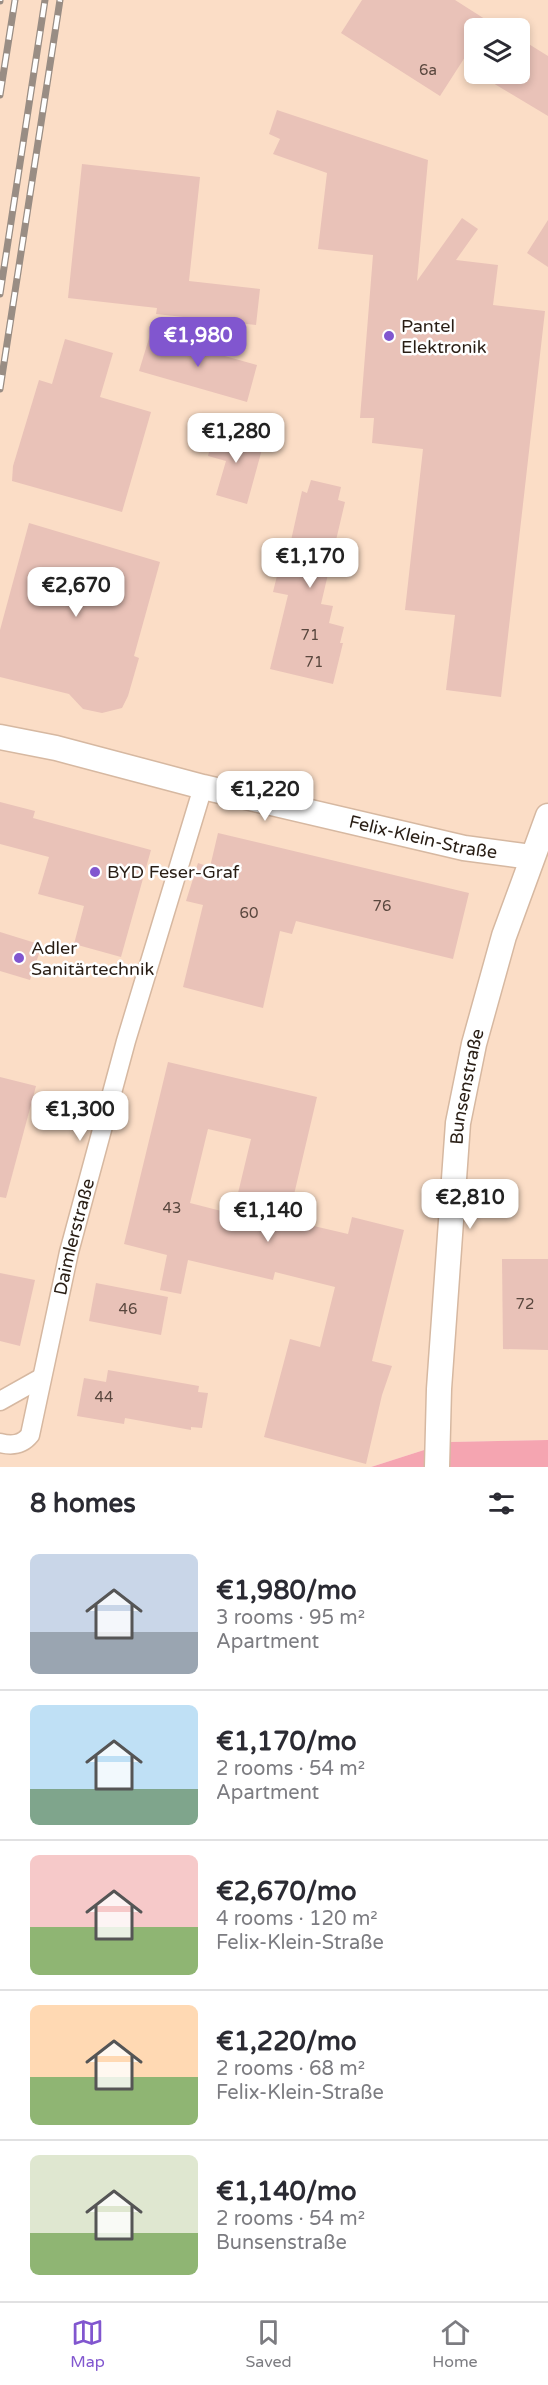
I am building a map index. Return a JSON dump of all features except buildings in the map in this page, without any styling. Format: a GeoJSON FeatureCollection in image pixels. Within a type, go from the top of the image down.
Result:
{"type":"FeatureCollection","features":[{"type":"Feature","properties":{"kind":"street","name":"Felix-Klein-Straße"},"geometry":{"type":"LineString","coordinates":[[0,737],[56,748],[202,787],[464,848],[540,859]]}},
{"type":"Feature","properties":{"kind":"street","name":"Daimlerstraße"},"geometry":{"type":"LineString","coordinates":[[0,1443],[8,1445],[21,1443],[30,1435],[69,1252],[126,1041],[202,787]]}},
{"type":"Feature","properties":{"kind":"street","name":"Bunsenstraße"},"geometry":{"type":"LineString","coordinates":[[437,1467],[440,1366],[458,1123],[486,996],[504,936],[540,859],[548,816]]}},
{"type":"Feature","properties":{"kind":"street"},"geometry":{"type":"LineString","coordinates":[[0,1401],[41,1378]]}},
{"type":"Feature","properties":{"kind":"shaded area"},"geometry":{"type":"Polygon","coordinates":[[[0,0],[548,0],[548,1440],[449,1442],[371,1467],[0,1467],[0,0]]]}},
{"type":"Feature","properties":{"kind":"shaded area"},"geometry":{"type":"Polygon","coordinates":[[[548,1440],[548,1467],[371,1467],[449,1442],[548,1440]]]}},
{"type":"Feature","properties":{"kind":"railway"},"geometry":{"type":"LineString","coordinates":[[0,95],[15,0]]}},
{"type":"Feature","properties":{"kind":"railway"},"geometry":{"type":"LineString","coordinates":[[0,294],[45,0]]}},
{"type":"Feature","properties":{"kind":"railway"},"geometry":{"type":"LineString","coordinates":[[0,389],[60,0]]}},
{"type":"Feature","properties":{"kind":"place","name":"Pantel Elektronik"},"geometry":{"type":"Point","coordinates":[389,336]}},
{"type":"Feature","properties":{"kind":"place","name":"BYD Feser-Graf"},"geometry":{"type":"Point","coordinates":[95,872]}},
{"type":"Feature","properties":{"kind":"place","name":"Adler Sanitärtechnik"},"geometry":{"type":"Point","coordinates":[19,958]}}]}
